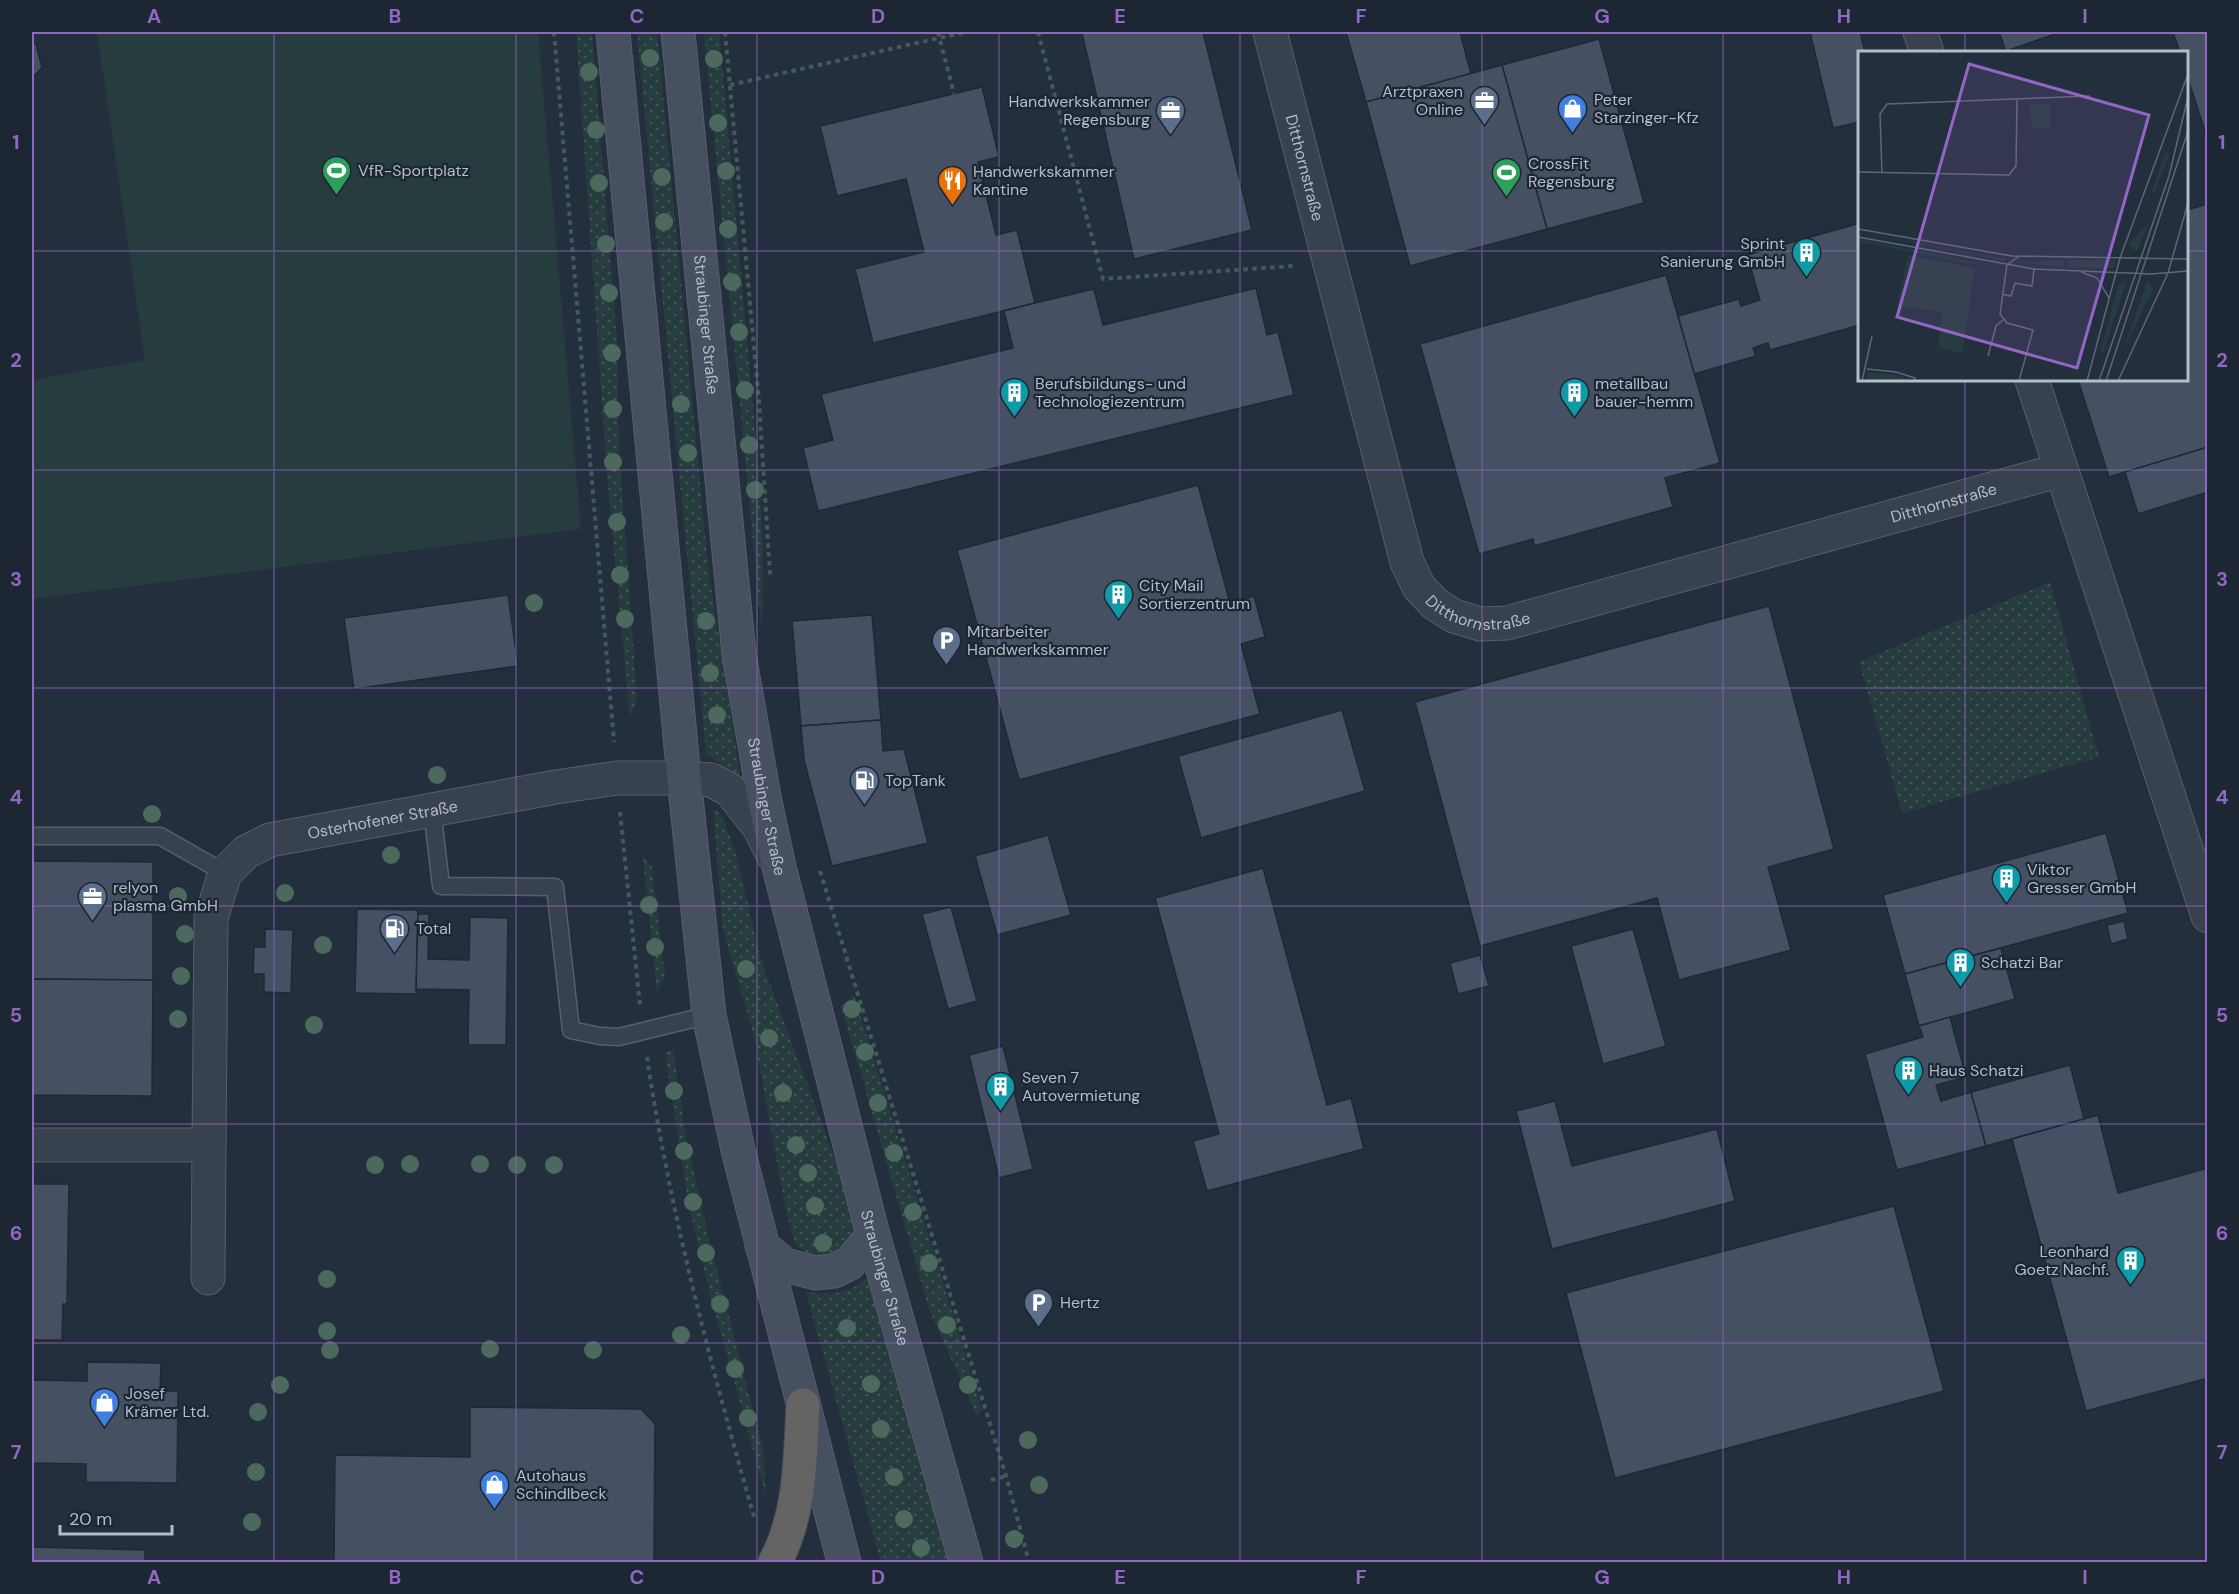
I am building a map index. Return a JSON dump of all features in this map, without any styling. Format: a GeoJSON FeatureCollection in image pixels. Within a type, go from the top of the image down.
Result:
{"type":"FeatureCollection","features":[{"type":"Feature","properties":{"kind":"highway"},"geometry":{"type":"LineString","coordinates":[[775,1563],[783,1548],[799,1478],[803,1405]]}},
{"type":"Feature","properties":{"kind":"main road"},"geometry":{"type":"LineString","coordinates":[[613,32],[684,778],[709,1015],[738,1150],[844,1563]]}},
{"type":"Feature","properties":{"kind":"main road","name":"Straubinger Straße"},"geometry":{"type":"LineString","coordinates":[[678,32],[739,654],[764,797],[779,867],[873,1235],[966,1563]]}},
{"type":"Feature","properties":{"kind":"main road"},"geometry":{"type":"LineString","coordinates":[[762,1246],[786,1265],[816,1273],[834,1271],[850,1263],[873,1235]]}},
{"type":"Feature","properties":{"kind":"street","name":"Ditthornstraße"},"geometry":{"type":"LineString","coordinates":[[1270,32],[1407,562],[1419,587],[1435,604],[1454,616],[1480,624],[1507,623],[2061,470]]}},
{"type":"Feature","properties":{"kind":"street"},"geometry":{"type":"LineString","coordinates":[[1920,32],[1927,51]]}},
{"type":"Feature","properties":{"kind":"street"},"geometry":{"type":"LineString","coordinates":[[2032,381],[2208,916]]}},
{"type":"Feature","properties":{"kind":"street","name":"Osterhofener Straße"},"geometry":{"type":"LineString","coordinates":[[208,1278],[211,918],[225,873],[246,852],[270,840],[432,809],[617,778],[684,778],[711,780],[730,790],[759,827],[779,867]]}},
{"type":"Feature","properties":{"kind":"street"},"geometry":{"type":"LineString","coordinates":[[32,1145],[209,1145]]}},
{"type":"Feature","properties":{"kind":"lane"},"geometry":{"type":"LineString","coordinates":[[432,809],[441,886],[555,887],[571,1030],[600,1036],[619,1036],[709,1015]]}},
{"type":"Feature","properties":{"kind":"lane"},"geometry":{"type":"LineString","coordinates":[[32,836],[160,836],[225,873]]}},
{"type":"Feature","properties":{"kind":"path"},"geometry":{"type":"LineString","coordinates":[[725,32],[759,401],[771,585]]}},
{"type":"Feature","properties":{"kind":"path"},"geometry":{"type":"LineString","coordinates":[[938,32],[954,94]]}},
{"type":"Feature","properties":{"kind":"path"},"geometry":{"type":"LineString","coordinates":[[730,85],[966,32]]}},
{"type":"Feature","properties":{"kind":"path"},"geometry":{"type":"LineString","coordinates":[[1038,32],[1103,279],[1330,263]]}},
{"type":"Feature","properties":{"kind":"path"},"geometry":{"type":"LineString","coordinates":[[818,864],[1006,1476],[1029,1563]]}},
{"type":"Feature","properties":{"kind":"path"},"geometry":{"type":"LineString","coordinates":[[991,1480],[1006,1476]]}},
{"type":"Feature","properties":{"kind":"green space","name":"VfR-Sportplatz"},"geometry":{"type":"Polygon","coordinates":[[[97,32],[538,32],[581,529],[32,599],[32,380],[145,360],[97,32]]]}},
{"type":"Feature","properties":{"kind":"green space"},"geometry":{"type":"Polygon","coordinates":[[[576,32],[592,32],[617,342],[619,450],[637,699],[630,717],[607,474],[576,32]]]}},
{"type":"Feature","properties":{"kind":"green space"},"geometry":{"type":"Polygon","coordinates":[[[637,32],[657,32],[708,566],[740,774],[736,777],[706,753],[637,32]]]}},
{"type":"Feature","properties":{"kind":"green space"},"geometry":{"type":"Polygon","coordinates":[[[704,32],[719,32],[759,473],[763,549],[762,634],[704,32]]]}},
{"type":"Feature","properties":{"kind":"green space"},"geometry":{"type":"Polygon","coordinates":[[[2050,582],[2099,757],[1902,813],[1859,662],[2050,582]]]}},
{"type":"Feature","properties":{"kind":"green space"},"geometry":{"type":"Polygon","coordinates":[[[713,810],[717,810],[724,821],[737,858],[761,960],[839,1170],[855,1225],[850,1247],[828,1258],[823,1259],[811,1255],[796,1246],[786,1211],[754,1036],[723,930],[713,810]]]}},
{"type":"Feature","properties":{"kind":"green space"},"geometry":{"type":"Polygon","coordinates":[[[643,857],[652,867],[665,977],[657,992],[643,857]]]}},
{"type":"Feature","properties":{"kind":"green space"},"geometry":{"type":"Polygon","coordinates":[[[854,995],[982,1409],[977,1417],[929,1309],[841,1006],[854,995]]]}},
{"type":"Feature","properties":{"kind":"green space"},"geometry":{"type":"Polygon","coordinates":[[[673,1050],[685,1133],[706,1227],[763,1449],[766,1497],[709,1290],[689,1206],[665,1052],[673,1050]]]}},
{"type":"Feature","properties":{"kind":"green space"},"geometry":{"type":"Polygon","coordinates":[[[870,1275],[952,1562],[881,1562],[806,1292],[825,1294],[841,1292],[855,1286],[870,1275]]]}},
{"type":"Feature","properties":{"kind":"building"},"geometry":{"type":"Polygon","coordinates":[[[1203,32],[1252,230],[1134,259],[1082,33],[1203,32]]]}},
{"type":"Feature","properties":{"kind":"building"},"geometry":{"type":"Polygon","coordinates":[[[1346,32],[1460,32],[1471,74],[1366,102],[1346,32]]]}},
{"type":"Feature","properties":{"kind":"building"},"geometry":{"type":"Polygon","coordinates":[[[1810,32],[1860,32],[1865,51],[1858,51],[1858,122],[1833,128],[1810,32]]]}},
{"type":"Feature","properties":{"kind":"building"},"geometry":{"type":"Polygon","coordinates":[[[1999,32],[2061,32],[2006,51],[1999,32]]]}},
{"type":"Feature","properties":{"kind":"building"},"geometry":{"type":"Polygon","coordinates":[[[2173,32],[2208,32],[2208,140],[2188,79],[2188,51],[2180,51],[2173,32]]]}},
{"type":"Feature","properties":{"kind":"building","name":"Peter Starzinger-Kfz"},"geometry":{"type":"Polygon","coordinates":[[[1599,39],[1644,203],[1547,229],[1502,65],[1599,39]]]}},
{"type":"Feature","properties":{"kind":"building"},"geometry":{"type":"Polygon","coordinates":[[[32,43],[36,44],[42,68],[32,78],[32,43]]]}},
{"type":"Feature","properties":{"kind":"building"},"geometry":{"type":"Polygon","coordinates":[[[1502,65],[1547,229],[1410,266],[1366,102],[1502,65]]]}},
{"type":"Feature","properties":{"kind":"building"},"geometry":{"type":"Polygon","coordinates":[[[982,87],[999,157],[978,162],[996,235],[1017,230],[1035,303],[873,343],[855,269],[924,252],[906,179],[837,196],[820,126],[982,87]]]}},
{"type":"Feature","properties":{"kind":"building"},"geometry":{"type":"Polygon","coordinates":[[[2208,204],[2208,447],[2109,477],[2078,381],[2188,381],[2188,209],[2208,204]]]}},
{"type":"Feature","properties":{"kind":"building","name":"Sprint Sanierung GmbH"},"geometry":{"type":"Polygon","coordinates":[[[1858,224],[1858,326],[1770,350],[1768,343],[1753,348],[1756,356],[1694,374],[1678,316],[1739,299],[1741,306],[1760,300],[1747,255],[1858,224]]]}},
{"type":"Feature","properties":{"kind":"building","name":"metallbau bauer-hemm"},"geometry":{"type":"Polygon","coordinates":[[[1666,275],[1720,463],[1665,478],[1673,507],[1534,546],[1533,539],[1479,554],[1420,344],[1666,275]]]}},
{"type":"Feature","properties":{"kind":"building","name":"Berufsbildungs- und Technologiezentrum"},"geometry":{"type":"Polygon","coordinates":[[[1256,288],[1267,335],[1278,332],[1294,395],[818,511],[803,448],[833,440],[821,394],[1013,348],[1004,311],[1035,303],[1094,289],[1103,325],[1256,288]]]}},
{"type":"Feature","properties":{"kind":"building"},"geometry":{"type":"Polygon","coordinates":[[[2208,447],[2208,492],[2138,514],[2125,472],[2208,447]]]}},
{"type":"Feature","properties":{"kind":"building","name":"City Mail Sortierzentrum"},"geometry":{"type":"Polygon","coordinates":[[[1198,485],[1230,603],[1254,596],[1265,637],[1241,644],[1260,714],[1019,780],[957,550],[1198,485]]]}},
{"type":"Feature","properties":{"kind":"building"},"geometry":{"type":"Polygon","coordinates":[[[508,595],[518,666],[354,689],[344,618],[508,595]]]}},
{"type":"Feature","properties":{"kind":"building"},"geometry":{"type":"Polygon","coordinates":[[[1769,606],[1834,849],[1768,867],[1791,950],[1679,980],[1657,898],[1480,946],[1415,702],[1769,606]]]}},
{"type":"Feature","properties":{"kind":"building"},"geometry":{"type":"Polygon","coordinates":[[[872,615],[881,720],[801,726],[792,621],[872,615]]]}},
{"type":"Feature","properties":{"kind":"building"},"geometry":{"type":"Polygon","coordinates":[[[1342,710],[1365,791],[1201,838],[1178,756],[1342,710]]]}},
{"type":"Feature","properties":{"kind":"building"},"geometry":{"type":"Polygon","coordinates":[[[881,720],[883,751],[904,749],[928,843],[832,866],[804,760],[801,726],[881,720]]]}},
{"type":"Feature","properties":{"kind":"building","name":"Viktor Gresser GmbH"},"geometry":{"type":"Polygon","coordinates":[[[2106,833],[2128,913],[1905,974],[1883,895],[2106,833]]]}},
{"type":"Feature","properties":{"kind":"building"},"geometry":{"type":"Polygon","coordinates":[[[1048,835],[1071,915],[997,935],[975,856],[1048,835]]]}},
{"type":"Feature","properties":{"kind":"building","name":"relyon plasma GmbH"},"geometry":{"type":"Polygon","coordinates":[[[32,861],[153,862],[153,980],[32,979],[32,861]]]}},
{"type":"Feature","properties":{"kind":"building"},"geometry":{"type":"Polygon","coordinates":[[[1263,868],[1327,1105],[1351,1098],[1364,1149],[1207,1191],[1193,1141],[1219,1134],[1155,898],[1263,868]]]}},
{"type":"Feature","properties":{"kind":"building"},"geometry":{"type":"Polygon","coordinates":[[[951,907],[977,1001],[948,1009],[922,914],[951,907]]]}},
{"type":"Feature","properties":{"kind":"building"},"geometry":{"type":"Polygon","coordinates":[[[357,909],[418,910],[416,994],[355,993],[357,909]]]}},
{"type":"Feature","properties":{"kind":"building"},"geometry":{"type":"Polygon","coordinates":[[[418,914],[429,914],[428,959],[469,960],[470,917],[508,918],[506,1045],[468,1045],[469,990],[416,989],[418,914]]]}},
{"type":"Feature","properties":{"kind":"building"},"geometry":{"type":"Polygon","coordinates":[[[2124,921],[2128,939],[2111,944],[2107,925],[2124,921]]]}},
{"type":"Feature","properties":{"kind":"building"},"geometry":{"type":"Polygon","coordinates":[[[265,929],[293,930],[291,993],[264,992],[264,974],[253,974],[254,947],[265,947],[265,929]]]}},
{"type":"Feature","properties":{"kind":"building"},"geometry":{"type":"Polygon","coordinates":[[[1633,929],[1666,1046],[1603,1064],[1571,946],[1633,929]]]}},
{"type":"Feature","properties":{"kind":"building","name":"Schatzi Bar"},"geometry":{"type":"Polygon","coordinates":[[[2001,948],[2015,999],[1919,1026],[1905,974],[2001,948]]]}},
{"type":"Feature","properties":{"kind":"building"},"geometry":{"type":"Polygon","coordinates":[[[1480,955],[1489,986],[1458,994],[1450,963],[1480,955]]]}},
{"type":"Feature","properties":{"kind":"building"},"geometry":{"type":"Polygon","coordinates":[[[32,979],[153,980],[152,1096],[32,1095],[32,979]]]}},
{"type":"Feature","properties":{"kind":"building","name":"Haus Schatzi"},"geometry":{"type":"Polygon","coordinates":[[[1950,1017],[1966,1077],[1936,1085],[1941,1101],[1971,1092],[1986,1146],[1897,1170],[1865,1054],[1923,1037],[1919,1026],[1950,1017]]]}},
{"type":"Feature","properties":{"kind":"building","name":"Seven 7 Autovermietung"},"geometry":{"type":"Polygon","coordinates":[[[1003,1046],[1033,1169],[999,1178],[969,1055],[1003,1046]]]}},
{"type":"Feature","properties":{"kind":"building"},"geometry":{"type":"Polygon","coordinates":[[[2070,1065],[2084,1119],[1986,1146],[1971,1092],[2070,1065]]]}},
{"type":"Feature","properties":{"kind":"building"},"geometry":{"type":"Polygon","coordinates":[[[1555,1101],[1572,1166],[1717,1129],[1735,1201],[1552,1249],[1516,1111],[1555,1101]]]}},
{"type":"Feature","properties":{"kind":"building","name":"Leonhard Goetz Nachf."},"geometry":{"type":"Polygon","coordinates":[[[2098,1115],[2118,1193],[2208,1168],[2208,1378],[2086,1411],[2012,1139],[2098,1115]]]}},
{"type":"Feature","properties":{"kind":"building"},"geometry":{"type":"Polygon","coordinates":[[[32,1184],[69,1184],[67,1304],[63,1304],[62,1340],[32,1340],[32,1184]]]}},
{"type":"Feature","properties":{"kind":"building"},"geometry":{"type":"Polygon","coordinates":[[[1894,1206],[1944,1391],[1615,1478],[1566,1293],[1894,1206]]]}},
{"type":"Feature","properties":{"kind":"building","name":"Josef Krämer Ltd."},"geometry":{"type":"Polygon","coordinates":[[[87,1362],[161,1363],[160,1391],[178,1391],[177,1483],[86,1482],[86,1464],[32,1463],[32,1380],[87,1381],[87,1362]]]}},
{"type":"Feature","properties":{"kind":"building","name":"Autohaus Schindlbeck"},"geometry":{"type":"Polygon","coordinates":[[[470,1407],[641,1409],[655,1424],[654,1562],[334,1562],[335,1455],[470,1457],[470,1407]]]}},
{"type":"Feature","properties":{"kind":"building"},"geometry":{"type":"Polygon","coordinates":[[[32,1547],[145,1550],[145,1562],[32,1562],[32,1547]]]}},
{"type":"Feature","properties":{"kind":"place","name":"Arztpraxen Online"},"geometry":{"type":"Point","coordinates":[1484,126]}},
{"type":"Feature","properties":{"kind":"place","name":"Peter Starzinger-Kfz"},"geometry":{"type":"Point","coordinates":[1573,134]}},
{"type":"Feature","properties":{"kind":"place","name":"Handwerkskammer Regensburg"},"geometry":{"type":"Point","coordinates":[1171,136]}},
{"type":"Feature","properties":{"kind":"place","name":"VfR-Sportplatz"},"geometry":{"type":"Point","coordinates":[337,196]}},
{"type":"Feature","properties":{"kind":"place","name":"CrossFit Regensburg"},"geometry":{"type":"Point","coordinates":[1507,198]}},
{"type":"Feature","properties":{"kind":"place","name":"Handwerkskammer Kantine"},"geometry":{"type":"Point","coordinates":[952,206]}},
{"type":"Feature","properties":{"kind":"place","name":"Sprint Sanierung GmbH"},"geometry":{"type":"Point","coordinates":[1806,278]}},
{"type":"Feature","properties":{"kind":"place","name":"Berufsbildungs- und Technologiezentrum"},"geometry":{"type":"Point","coordinates":[1014,418]}},
{"type":"Feature","properties":{"kind":"place","name":"metallbau bauer-hemm"},"geometry":{"type":"Point","coordinates":[1574,418]}},
{"type":"Feature","properties":{"kind":"place","name":"City Mail Sortierzentrum"},"geometry":{"type":"Point","coordinates":[1118,620]}},
{"type":"Feature","properties":{"kind":"place","name":"Mitarbeiter Handwerkskammer"},"geometry":{"type":"Point","coordinates":[946,666]}},
{"type":"Feature","properties":{"kind":"place","name":"TopTank"},"geometry":{"type":"Point","coordinates":[864,806]}},
{"type":"Feature","properties":{"kind":"place","name":"Viktor Gresser GmbH"},"geometry":{"type":"Point","coordinates":[2006,904]}},
{"type":"Feature","properties":{"kind":"place","name":"relyon plasma GmbH"},"geometry":{"type":"Point","coordinates":[92,922]}},
{"type":"Feature","properties":{"kind":"place","name":"Total"},"geometry":{"type":"Point","coordinates":[395,954]}},
{"type":"Feature","properties":{"kind":"place","name":"Schatzi Bar"},"geometry":{"type":"Point","coordinates":[1960,988]}},
{"type":"Feature","properties":{"kind":"place","name":"Haus Schatzi"},"geometry":{"type":"Point","coordinates":[1908,1096]}},
{"type":"Feature","properties":{"kind":"place","name":"Seven 7 Autovermietung"},"geometry":{"type":"Point","coordinates":[1001,1112]}},
{"type":"Feature","properties":{"kind":"place","name":"Leonhard Goetz Nachf."},"geometry":{"type":"Point","coordinates":[2130,1286]}},
{"type":"Feature","properties":{"kind":"place","name":"Hertz"},"geometry":{"type":"Point","coordinates":[1039,1328]}},
{"type":"Feature","properties":{"kind":"place","name":"Josef Krämer Ltd."},"geometry":{"type":"Point","coordinates":[104,1428]}},
{"type":"Feature","properties":{"kind":"place","name":"Autohaus Schindlbeck"},"geometry":{"type":"Point","coordinates":[495,1510]}}]}
